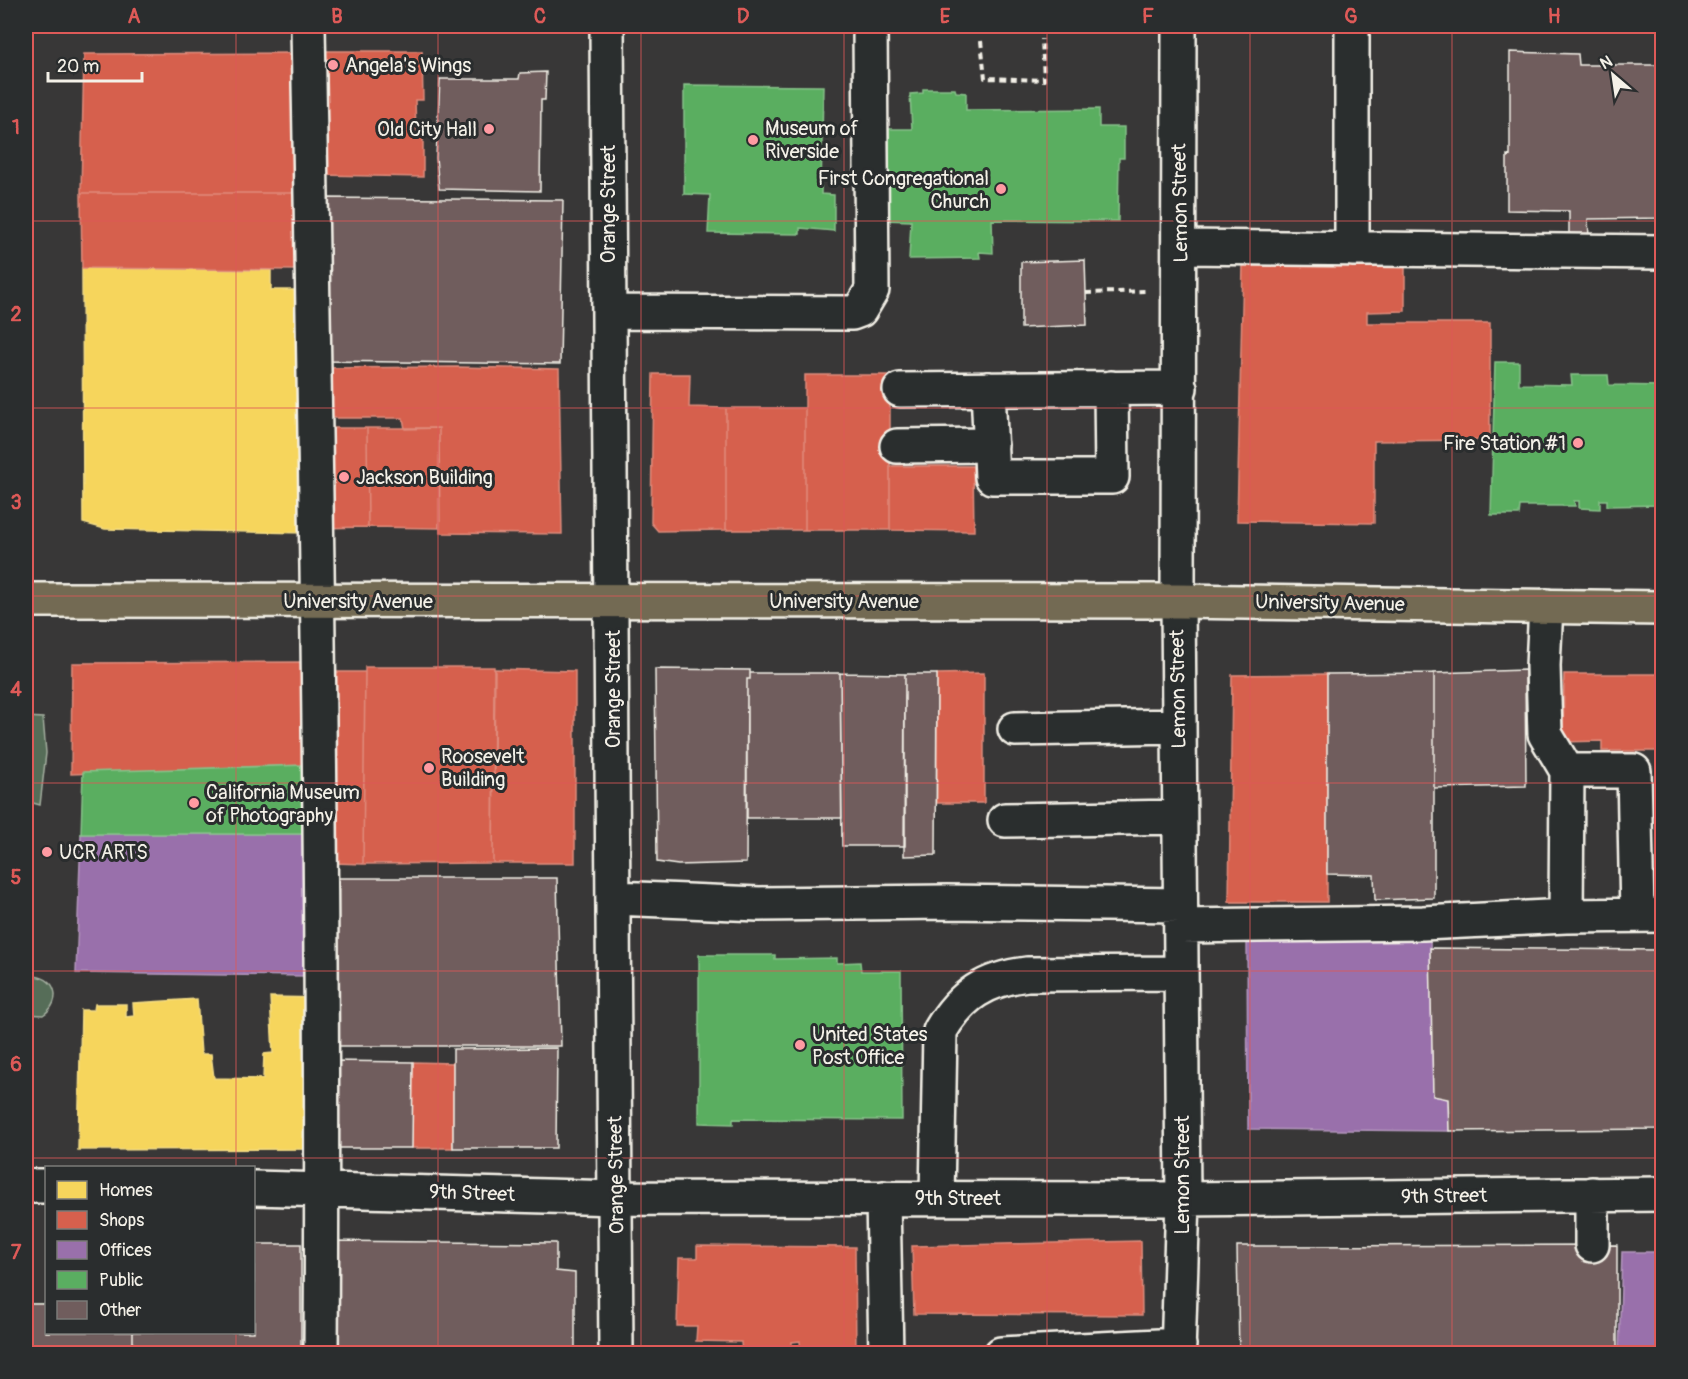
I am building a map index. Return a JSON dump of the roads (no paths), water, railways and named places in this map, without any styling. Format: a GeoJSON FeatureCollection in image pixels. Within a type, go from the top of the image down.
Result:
{"type":"FeatureCollection","features":[{"type":"Feature","properties":{"kind":"main road","name":"University Avenue"},"geometry":{"type":"LineString","coordinates":[[26,600],[1178,601],[1662,608]]}},
{"type":"Feature","properties":{"kind":"street"},"geometry":{"type":"LineString","coordinates":[[308,26],[317,602],[322,1188],[321,1353]]}},
{"type":"Feature","properties":{"kind":"street","name":"Orange Street"},"geometry":{"type":"LineString","coordinates":[[607,26],[617,1198],[616,1353]]}},
{"type":"Feature","properties":{"kind":"street"},"geometry":{"type":"LineString","coordinates":[[609,312],[852,313],[860,310],[872,290],[870,26]]}},
{"type":"Feature","properties":{"kind":"street","name":"Lemon Street"},"geometry":{"type":"LineString","coordinates":[[1178,1349],[1183,1198],[1178,601],[1181,247],[1177,46],[1179,26]]}},
{"type":"Feature","properties":{"kind":"street"},"geometry":{"type":"LineString","coordinates":[[1352,26],[1352,249]]}},
{"type":"Feature","properties":{"kind":"street"},"geometry":{"type":"LineString","coordinates":[[1181,247],[1662,252]]}},
{"type":"Feature","properties":{"kind":"street"},"geometry":{"type":"LineString","coordinates":[[988,389],[992,477],[1112,477],[1111,388]]}},
{"type":"Feature","properties":{"kind":"street"},"geometry":{"type":"LineString","coordinates":[[900,390],[1180,388]]}},
{"type":"Feature","properties":{"kind":"street"},"geometry":{"type":"LineString","coordinates":[[897,446],[990,446]]}},
{"type":"Feature","properties":{"kind":"street"},"geometry":{"type":"LineString","coordinates":[[1546,606],[1543,666],[1545,734],[1567,771],[1566,916]]}},
{"type":"Feature","properties":{"kind":"street"},"geometry":{"type":"LineString","coordinates":[[1015,729],[1179,726]]}},
{"type":"Feature","properties":{"kind":"street"},"geometry":{"type":"LineString","coordinates":[[614,898],[759,904],[947,902],[1180,916],[1422,923],[1566,916],[1650,915],[1634,771],[1567,771]]}},
{"type":"Feature","properties":{"kind":"street"},"geometry":{"type":"LineString","coordinates":[[1005,820],[1179,817]]}},
{"type":"Feature","properties":{"kind":"street"},"geometry":{"type":"LineString","coordinates":[[937,1198],[940,1031],[963,1001],[989,982],[1015,975],[1180,973]]}},
{"type":"Feature","properties":{"kind":"street"},"geometry":{"type":"LineString","coordinates":[[26,1186],[45,1186]]}},
{"type":"Feature","properties":{"kind":"street","name":"9th Street"},"geometry":{"type":"LineString","coordinates":[[255,1188],[322,1188],[617,1198],[1183,1198],[1662,1194]]}},
{"type":"Feature","properties":{"kind":"street"},"geometry":{"type":"LineString","coordinates":[[1592,1194],[1592,1245]]}},
{"type":"Feature","properties":{"kind":"street"},"geometry":{"type":"LineString","coordinates":[[883,1198],[886,1353]]}},
{"type":"Feature","properties":{"kind":"street"},"geometry":{"type":"LineString","coordinates":[[1000,1353],[1178,1349]]}},
{"type":"Feature","properties":{"kind":"place","name":"Angela's Wings"},"geometry":{"type":"Point","coordinates":[333,65]}},
{"type":"Feature","properties":{"kind":"place","name":"Old City Hall"},"geometry":{"type":"Point","coordinates":[489,129]}},
{"type":"Feature","properties":{"kind":"place","name":"Museum of Riverside"},"geometry":{"type":"Point","coordinates":[753,140]}},
{"type":"Feature","properties":{"kind":"place","name":"First Congregational Church"},"geometry":{"type":"Point","coordinates":[1001,189]}},
{"type":"Feature","properties":{"kind":"place","name":"Fire Station #1"},"geometry":{"type":"Point","coordinates":[1578,443]}},
{"type":"Feature","properties":{"kind":"place","name":"Jackson Building"},"geometry":{"type":"Point","coordinates":[344,477]}},
{"type":"Feature","properties":{"kind":"place","name":"Roosevelt Building"},"geometry":{"type":"Point","coordinates":[429,768]}},
{"type":"Feature","properties":{"kind":"place","name":"California Museum of Photography"},"geometry":{"type":"Point","coordinates":[194,803]}},
{"type":"Feature","properties":{"kind":"place","name":"UCR ARTS"},"geometry":{"type":"Point","coordinates":[47,852]}},
{"type":"Feature","properties":{"kind":"place","name":"United States Post Office"},"geometry":{"type":"Point","coordinates":[800,1045]}}]}
